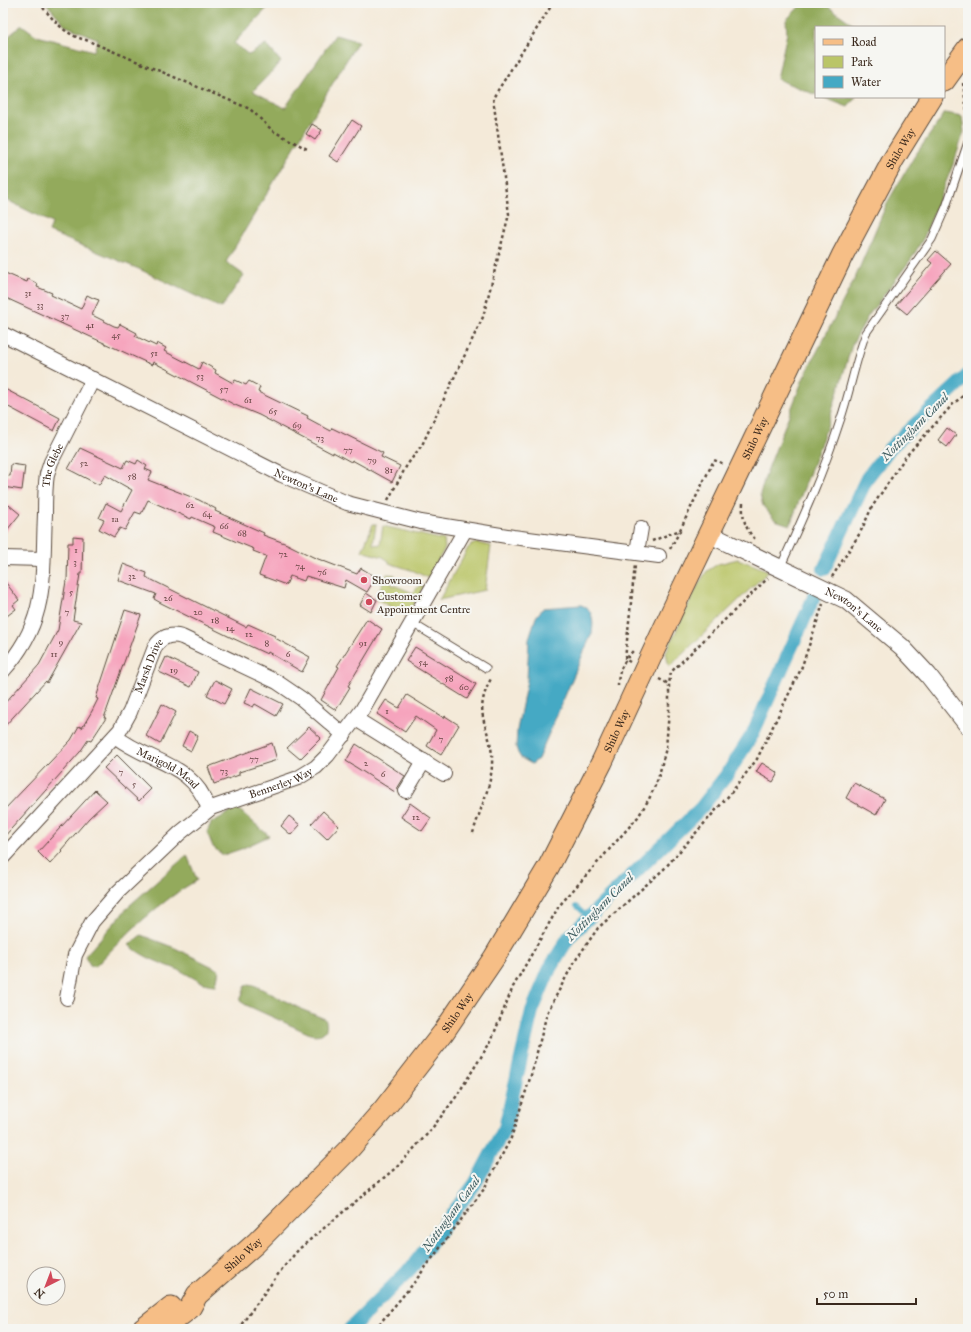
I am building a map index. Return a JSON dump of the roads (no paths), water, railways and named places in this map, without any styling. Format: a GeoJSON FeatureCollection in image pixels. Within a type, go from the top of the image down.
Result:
{"type":"FeatureCollection","features":[{"type":"Feature","properties":{"kind":"main road"},"geometry":{"type":"LineString","coordinates":[[954,81],[968,48]]}},
{"type":"Feature","properties":{"kind":"main road","name":"Shilo Way"},"geometry":{"type":"LineString","coordinates":[[163,1329],[190,1308],[197,1296],[256,1243],[350,1148],[401,1087],[470,996],[524,911],[549,866],[602,762],[709,534],[732,480],[863,215],[906,137],[931,98]]}},
{"type":"Feature","properties":{"kind":"main road","name":"Shilo Way"},"geometry":{"type":"LineString","coordinates":[[143,1329],[183,1298],[197,1296]]}},
{"type":"Feature","properties":{"kind":"street","name":"Newton's Lane"},"geometry":{"type":"LineString","coordinates":[[3,334],[313,489],[347,503],[381,513],[465,530],[648,554],[641,528]]}},
{"type":"Feature","properties":{"kind":"street","name":"The Glebe"},"geometry":{"type":"LineString","coordinates":[[3,671],[22,647],[36,618],[44,579],[43,559],[47,474],[51,462],[93,379]]}},
{"type":"Feature","properties":{"kind":"street","name":"Bennerley Way"},"geometry":{"type":"LineString","coordinates":[[67,998],[75,955],[92,922],[137,873],[180,833],[209,810],[278,786],[306,774],[322,762],[356,719],[465,530]]}},
{"type":"Feature","properties":{"kind":"street","name":"Newton's Lane"},"geometry":{"type":"LineString","coordinates":[[709,534],[846,600],[902,647],[928,675],[968,726]]}},
{"type":"Feature","properties":{"kind":"street"},"geometry":{"type":"LineString","coordinates":[[3,558],[43,559]]}},
{"type":"Feature","properties":{"kind":"street","name":"Marsh Drive"},"geometry":{"type":"LineString","coordinates":[[3,857],[115,736],[130,712],[155,647],[164,637],[176,635],[189,640],[277,682],[302,700],[344,735]]}},
{"type":"Feature","properties":{"kind":"street"},"geometry":{"type":"LineString","coordinates":[[356,719],[444,774]]}},
{"type":"Feature","properties":{"kind":"street","name":"Marigold Mead"},"geometry":{"type":"LineString","coordinates":[[115,736],[128,745],[190,777],[200,790],[209,810]]}},
{"type":"Feature","properties":{"kind":"street"},"geometry":{"type":"LineString","coordinates":[[406,791],[424,761]]}},
{"type":"Feature","properties":{"kind":"lane"},"geometry":{"type":"LineString","coordinates":[[780,568],[799,526],[840,421],[859,351],[866,333],[932,239],[946,207],[968,142]]}},
{"type":"Feature","properties":{"kind":"lane"},"geometry":{"type":"LineString","coordinates":[[412,623],[486,668]]}},
{"type":"Feature","properties":{"kind":"water"},"geometry":{"type":"Polygon","coordinates":[[[581,605],[588,609],[592,616],[592,633],[538,759],[532,764],[521,758],[516,747],[517,730],[527,680],[529,638],[536,617],[543,608],[581,605]]]}},
{"type":"Feature","properties":{"kind":"waterway","name":"Nottingham Canal"},"geometry":{"type":"LineString","coordinates":[[824,569],[867,478],[890,448],[968,375]]}},
{"type":"Feature","properties":{"kind":"waterway","name":"Nottingham Canal"},"geometry":{"type":"LineString","coordinates":[[350,1329],[412,1267],[475,1184],[505,1128],[532,1011],[550,968],[569,937],[701,808],[728,773],[752,735],[814,597]]}},
{"type":"Feature","properties":{"kind":"waterway"},"geometry":{"type":"LineString","coordinates":[[576,906],[588,917]]}},
{"type":"Feature","properties":{"kind":"place","name":"Showroom"},"geometry":{"type":"Point","coordinates":[364,580]}},
{"type":"Feature","properties":{"kind":"place","name":"Customer Appointment Centre"},"geometry":{"type":"Point","coordinates":[369,602]}}]}
